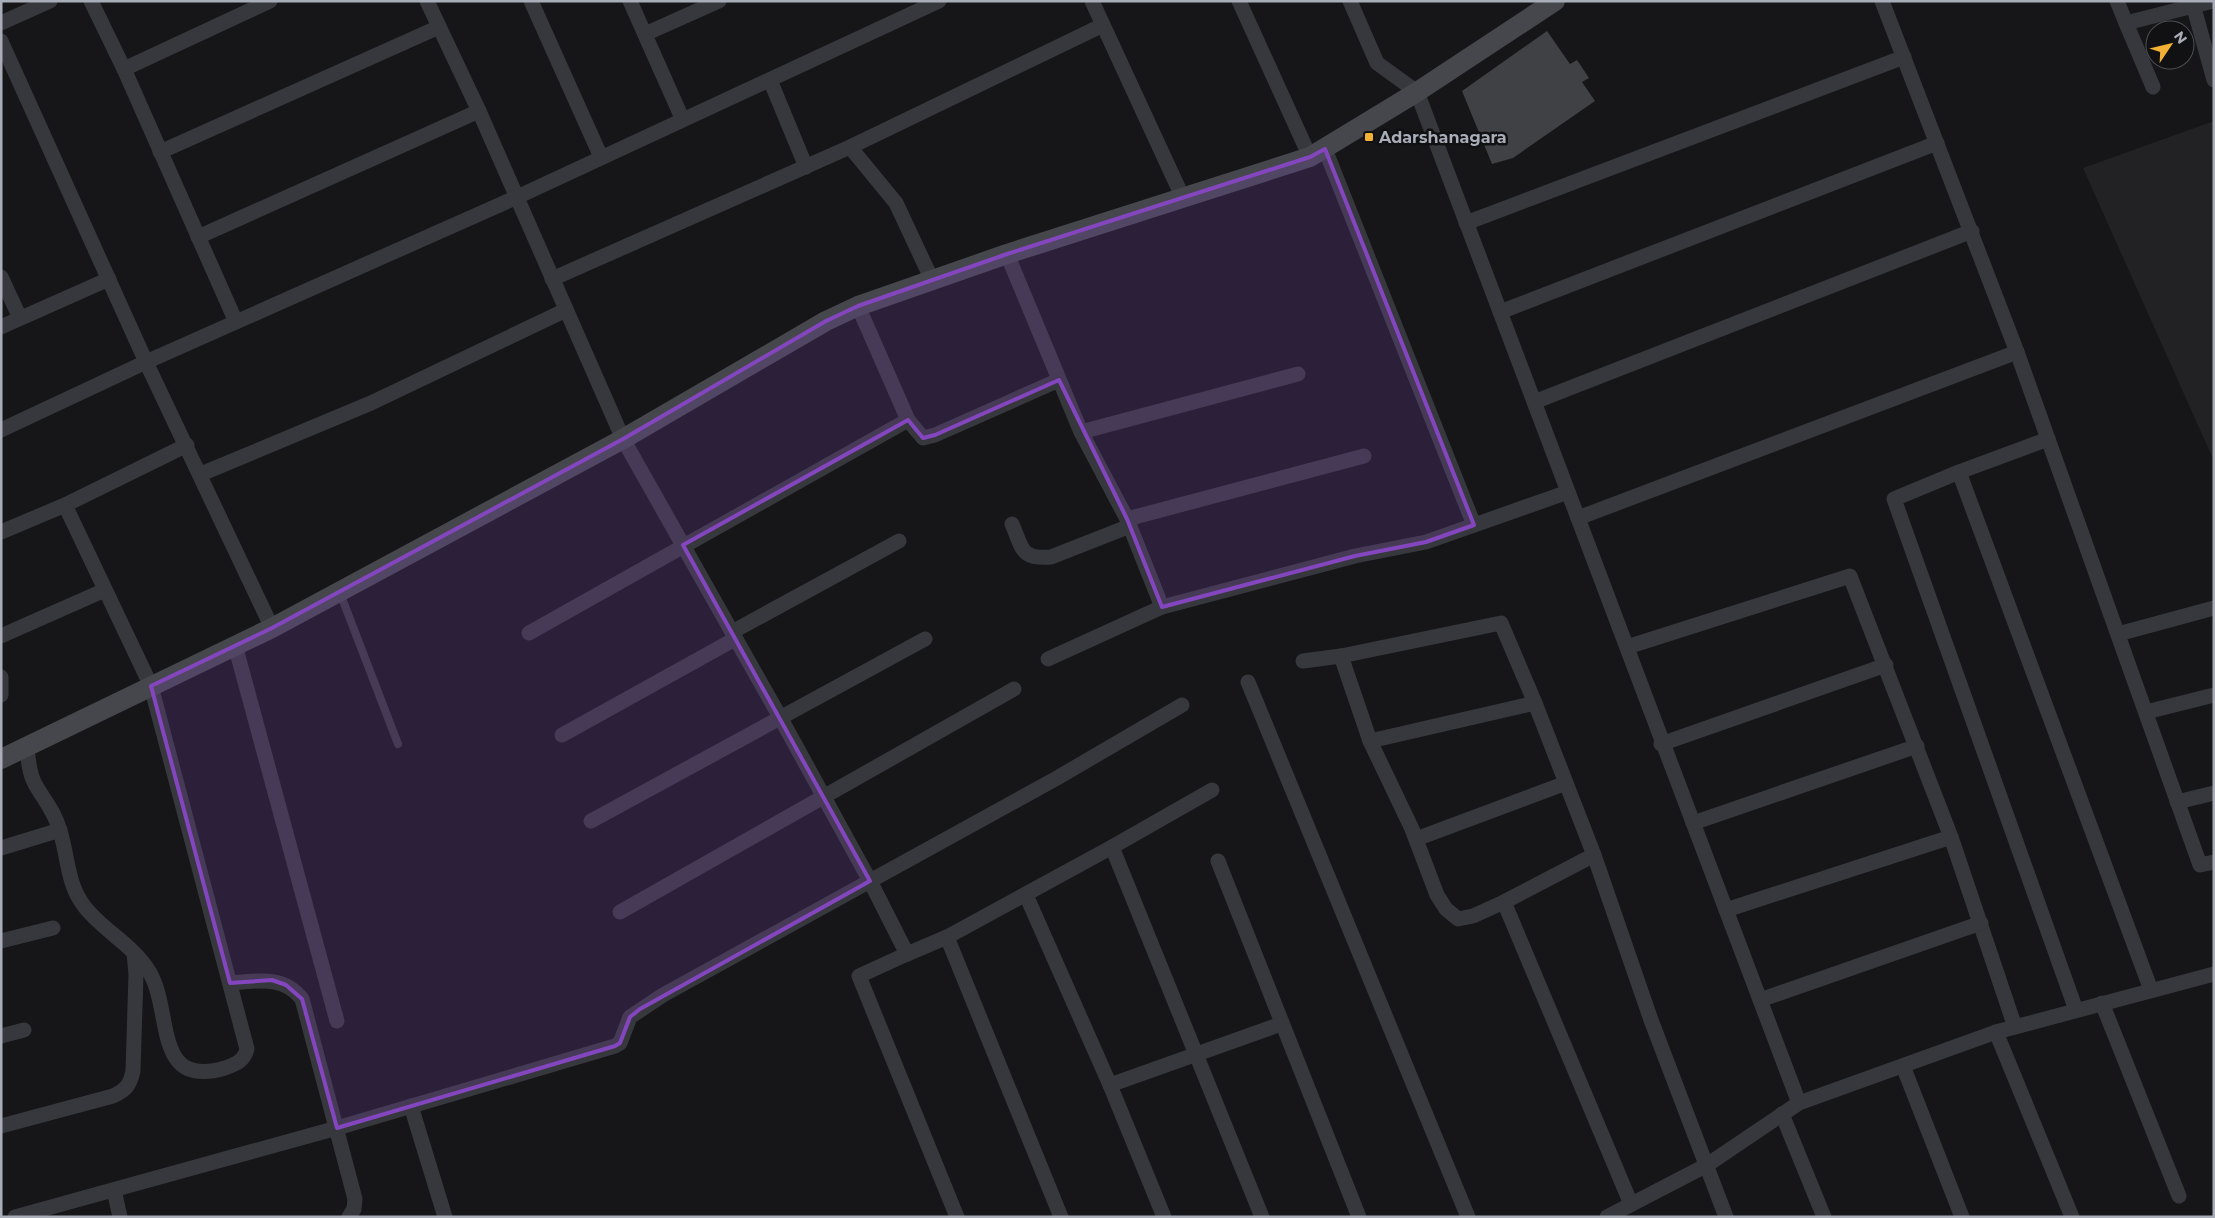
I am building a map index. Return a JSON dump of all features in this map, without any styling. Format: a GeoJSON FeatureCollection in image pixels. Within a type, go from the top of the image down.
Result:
{"type":"FeatureCollection","features":[{"type":"Feature","properties":{"kind":"street"},"geometry":{"type":"LineString","coordinates":[[1,23],[50,1]]}},
{"type":"Feature","properties":{"kind":"street"},"geometry":{"type":"LineString","coordinates":[[91,1],[124,69],[236,322]]}},
{"type":"Feature","properties":{"kind":"street"},"geometry":{"type":"LineString","coordinates":[[124,69],[270,1]]}},
{"type":"Feature","properties":{"kind":"street"},"geometry":{"type":"LineString","coordinates":[[427,1],[479,111],[515,198],[623,439],[870,880],[907,954]]}},
{"type":"Feature","properties":{"kind":"street"},"geometry":{"type":"LineString","coordinates":[[531,1],[601,157]]}},
{"type":"Feature","properties":{"kind":"street"},"geometry":{"type":"LineString","coordinates":[[630,1],[682,118]]}},
{"type":"Feature","properties":{"kind":"street"},"geometry":{"type":"LineString","coordinates":[[644,34],[718,1]]}},
{"type":"Feature","properties":{"kind":"street"},"geometry":{"type":"LineString","coordinates":[[1,430],[146,362],[515,198],[682,118],[770,80],[938,1]]}},
{"type":"Feature","properties":{"kind":"street"},"geometry":{"type":"LineString","coordinates":[[1092,1],[1182,198]]}},
{"type":"Feature","properties":{"kind":"street"},"geometry":{"type":"LineString","coordinates":[[1240,1],[1317,153],[1474,525]]}},
{"type":"Feature","properties":{"kind":"street"},"geometry":{"type":"LineString","coordinates":[[1,759],[272,628],[623,439],[826,322],[858,306],[1007,254],[1317,153],[1417,92],[1554,1]]}},
{"type":"Feature","properties":{"kind":"street"},"geometry":{"type":"LineString","coordinates":[[1882,1],[2017,352],[2200,866],[2214,862]]}},
{"type":"Feature","properties":{"kind":"street"},"geometry":{"type":"LineString","coordinates":[[2117,1],[2153,87]]}},
{"type":"Feature","properties":{"kind":"street"},"geometry":{"type":"LineString","coordinates":[[2126,23],[2192,4],[2213,1]]}},
{"type":"Feature","properties":{"kind":"street"},"geometry":{"type":"LineString","coordinates":[[1355,4],[1377,63],[1417,92],[1627,647],[1661,744],[1693,823],[1799,1103]]}},
{"type":"Feature","properties":{"kind":"street"},"geometry":{"type":"LineString","coordinates":[[2192,4],[2214,80]]}},
{"type":"Feature","properties":{"kind":"street"},"geometry":{"type":"LineString","coordinates":[[552,279],[850,147],[1103,25]]}},
{"type":"Feature","properties":{"kind":"street"},"geometry":{"type":"LineString","coordinates":[[160,152],[439,27]]}},
{"type":"Feature","properties":{"kind":"street"},"geometry":{"type":"LineString","coordinates":[[1,41],[146,362],[201,474],[272,628]]}},
{"type":"Feature","properties":{"kind":"street"},"geometry":{"type":"LineString","coordinates":[[1466,223],[1904,57]]}},
{"type":"Feature","properties":{"kind":"street"},"geometry":{"type":"LineString","coordinates":[[770,80],[806,167]]}},
{"type":"Feature","properties":{"kind":"street"},"geometry":{"type":"LineString","coordinates":[[198,237],[479,111]]}},
{"type":"Feature","properties":{"kind":"street"},"geometry":{"type":"LineString","coordinates":[[1500,312],[1937,143]]}},
{"type":"Feature","properties":{"kind":"street"},"geometry":{"type":"LineString","coordinates":[[850,147],[896,203],[932,280]]}},
{"type":"Feature","properties":{"kind":"street"},"geometry":{"type":"LineString","coordinates":[[1534,402],[1972,231]]}},
{"type":"Feature","properties":{"kind":"street"},"geometry":{"type":"LineString","coordinates":[[1007,254],[1082,432],[1129,523],[1162,607]]}},
{"type":"Feature","properties":{"kind":"street"},"geometry":{"type":"LineString","coordinates":[[1,277],[20,318]]}},
{"type":"Feature","properties":{"kind":"street"},"geometry":{"type":"LineString","coordinates":[[1,327],[109,279]]}},
{"type":"Feature","properties":{"kind":"street"},"geometry":{"type":"LineString","coordinates":[[858,306],[908,420],[922,438],[935,435],[1059,380]]}},
{"type":"Feature","properties":{"kind":"street"},"geometry":{"type":"LineString","coordinates":[[201,474],[371,403],[566,310]]}},
{"type":"Feature","properties":{"kind":"street"},"geometry":{"type":"LineString","coordinates":[[1578,518],[2017,352]]}},
{"type":"Feature","properties":{"kind":"street"},"geometry":{"type":"LineString","coordinates":[[1082,432],[1298,374]]}},
{"type":"Feature","properties":{"kind":"street"},"geometry":{"type":"LineString","coordinates":[[529,633],[908,420]]}},
{"type":"Feature","properties":{"kind":"street"},"geometry":{"type":"LineString","coordinates":[[2048,439],[1959,472],[1894,499],[2076,1010]]}},
{"type":"Feature","properties":{"kind":"street"},"geometry":{"type":"LineString","coordinates":[[1,532],[65,505],[187,445]]}},
{"type":"Feature","properties":{"kind":"street"},"geometry":{"type":"LineString","coordinates":[[1012,524],[1024,552],[1030,557],[1051,558],[1129,523],[1364,456]]}},
{"type":"Feature","properties":{"kind":"street"},"geometry":{"type":"LineString","coordinates":[[1959,472],[2151,990]]}},
{"type":"Feature","properties":{"kind":"street"},"geometry":{"type":"LineString","coordinates":[[1048,659],[1162,607],[1355,556],[1426,542],[1568,492]]}},
{"type":"Feature","properties":{"kind":"street"},"geometry":{"type":"LineString","coordinates":[[27,747],[29,767],[35,784],[53,811],[60,830],[69,863],[71,883],[75,893],[84,907],[133,952],[154,981],[171,1051],[179,1063],[187,1070],[208,1073],[232,1066],[245,1056],[246,1049],[151,686],[65,505]]}},
{"type":"Feature","properties":{"kind":"street"},"geometry":{"type":"LineString","coordinates":[[562,735],[899,541]]}},
{"type":"Feature","properties":{"kind":"street"},"geometry":{"type":"LineString","coordinates":[[1627,647],[1850,576],[1951,836],[2015,1027]]}},
{"type":"Feature","properties":{"kind":"street"},"geometry":{"type":"LineString","coordinates":[[1,636],[105,590]]}},
{"type":"Feature","properties":{"kind":"street"},"geometry":{"type":"LineString","coordinates":[[2118,634],[2214,608]]}},
{"type":"Feature","properties":{"kind":"street"},"geometry":{"type":"LineString","coordinates":[[1303,661],[1341,656],[1501,623],[1535,703],[1594,855],[1651,1020],[1726,1217]]}},
{"type":"Feature","properties":{"kind":"street"},"geometry":{"type":"LineString","coordinates":[[591,822],[925,639]]}},
{"type":"Feature","properties":{"kind":"street"},"geometry":{"type":"LineString","coordinates":[[236,645],[336,1021]]}},
{"type":"Feature","properties":{"kind":"street"},"geometry":{"type":"LineString","coordinates":[[1341,656],[1370,741],[1416,840],[1437,895],[1446,909],[1458,918],[1472,916],[1504,902],[1594,855]]}},
{"type":"Feature","properties":{"kind":"street"},"geometry":{"type":"LineString","coordinates":[[1661,744],[1886,665]]}},
{"type":"Feature","properties":{"kind":"street"},"geometry":{"type":"LineString","coordinates":[[1,677],[1,695]]}},
{"type":"Feature","properties":{"kind":"street"},"geometry":{"type":"LineString","coordinates":[[1248,682],[1468,1217]]}},
{"type":"Feature","properties":{"kind":"street"},"geometry":{"type":"LineString","coordinates":[[620,912],[1014,689]]}},
{"type":"Feature","properties":{"kind":"street"},"geometry":{"type":"LineString","coordinates":[[2146,712],[2214,695]]}},
{"type":"Feature","properties":{"kind":"street"},"geometry":{"type":"LineString","coordinates":[[1370,741],[1535,703]]}},
{"type":"Feature","properties":{"kind":"street"},"geometry":{"type":"LineString","coordinates":[[15,1217],[337,1128],[616,1046],[620,1043],[630,1017],[640,1009],[1057,778],[1182,705]]}},
{"type":"Feature","properties":{"kind":"street"},"geometry":{"type":"LineString","coordinates":[[1693,823],[1917,746]]}},
{"type":"Feature","properties":{"kind":"street"},"geometry":{"type":"LineString","coordinates":[[1416,840],[1566,783]]}},
{"type":"Feature","properties":{"kind":"street"},"geometry":{"type":"LineString","coordinates":[[957,1217],[859,976],[947,937],[1026,895],[1212,790]]}},
{"type":"Feature","properties":{"kind":"street"},"geometry":{"type":"LineString","coordinates":[[2177,802],[2214,793]]}},
{"type":"Feature","properties":{"kind":"street"},"geometry":{"type":"LineString","coordinates":[[1,848],[60,830]]}},
{"type":"Feature","properties":{"kind":"street"},"geometry":{"type":"LineString","coordinates":[[1726,910],[1951,836]]}},
{"type":"Feature","properties":{"kind":"street"},"geometry":{"type":"LineString","coordinates":[[1112,847],[1262,1217]]}},
{"type":"Feature","properties":{"kind":"street"},"geometry":{"type":"LineString","coordinates":[[1218,861],[1359,1217]]}},
{"type":"Feature","properties":{"kind":"street"},"geometry":{"type":"LineString","coordinates":[[1026,895],[1110,1086],[1164,1217]]}},
{"type":"Feature","properties":{"kind":"street"},"geometry":{"type":"LineString","coordinates":[[1504,902],[1631,1204]]}},
{"type":"Feature","properties":{"kind":"street"},"geometry":{"type":"LineString","coordinates":[[1760,1000],[1981,923]]}},
{"type":"Feature","properties":{"kind":"street"},"geometry":{"type":"LineString","coordinates":[[1,941],[53,928]]}},
{"type":"Feature","properties":{"kind":"street"},"geometry":{"type":"LineString","coordinates":[[947,937],[1061,1217]]}},
{"type":"Feature","properties":{"kind":"street"},"geometry":{"type":"LineString","coordinates":[[1,1126],[114,1096],[124,1090],[131,1082],[136,974],[133,952]]}},
{"type":"Feature","properties":{"kind":"street"},"geometry":{"type":"LineString","coordinates":[[1607,1217],[1707,1165],[1799,1103],[1996,1032],[2214,974]]}},
{"type":"Feature","properties":{"kind":"street"},"geometry":{"type":"LineString","coordinates":[[230,983],[272,980],[286,985],[302,999],[355,1199],[354,1209],[349,1217]]}},
{"type":"Feature","properties":{"kind":"street"},"geometry":{"type":"LineString","coordinates":[[2102,1003],[2180,1196]]}},
{"type":"Feature","properties":{"kind":"street"},"geometry":{"type":"LineString","coordinates":[[1110,1086],[1196,1053],[1281,1024]]}},
{"type":"Feature","properties":{"kind":"street"},"geometry":{"type":"LineString","coordinates":[[1,1036],[24,1030]]}},
{"type":"Feature","properties":{"kind":"street"},"geometry":{"type":"LineString","coordinates":[[1996,1032],[2072,1217]]}},
{"type":"Feature","properties":{"kind":"street"},"geometry":{"type":"LineString","coordinates":[[1903,1066],[1962,1217]]}},
{"type":"Feature","properties":{"kind":"street"},"geometry":{"type":"LineString","coordinates":[[411,1106],[445,1217]]}},
{"type":"Feature","properties":{"kind":"street"},"geometry":{"type":"LineString","coordinates":[[1782,1114],[1824,1217]]}},
{"type":"Feature","properties":{"kind":"street"},"geometry":{"type":"LineString","coordinates":[[114,1190],[120,1217]]}},
{"type":"Feature","properties":{"kind":"lane"},"geometry":{"type":"LineString","coordinates":[[339,591],[398,744]]}},
{"type":"Feature","properties":{"kind":"highlighted area"},"geometry":{"type":"Polygon","coordinates":[[[1325,149],[1474,525],[1426,542],[1355,556],[1162,607],[1127,519],[1059,380],[935,435],[923,438],[908,420],[683,545],[870,881],[640,1009],[630,1017],[620,1043],[615,1046],[337,1128],[302,999],[286,985],[272,980],[230,983],[151,686],[272,628],[623,439],[826,321],[858,306],[1007,254],[1310,157],[1325,149]]]}},
{"type":"Feature","properties":{"kind":"shaded area"},"geometry":{"type":"Polygon","coordinates":[[[2214,121],[2214,461],[2083,168],[2214,121]]]}},
{"type":"Feature","properties":{"kind":"building"},"geometry":{"type":"Polygon","coordinates":[[[1547,31],[1570,64],[1577,60],[1589,78],[1582,82],[1595,101],[1513,158],[1492,164],[1462,91],[1547,31]]]}},
{"type":"Feature","properties":{"kind":"place","name":"Adarshanagara"},"geometry":{"type":"Point","coordinates":[1369,137]}}]}
